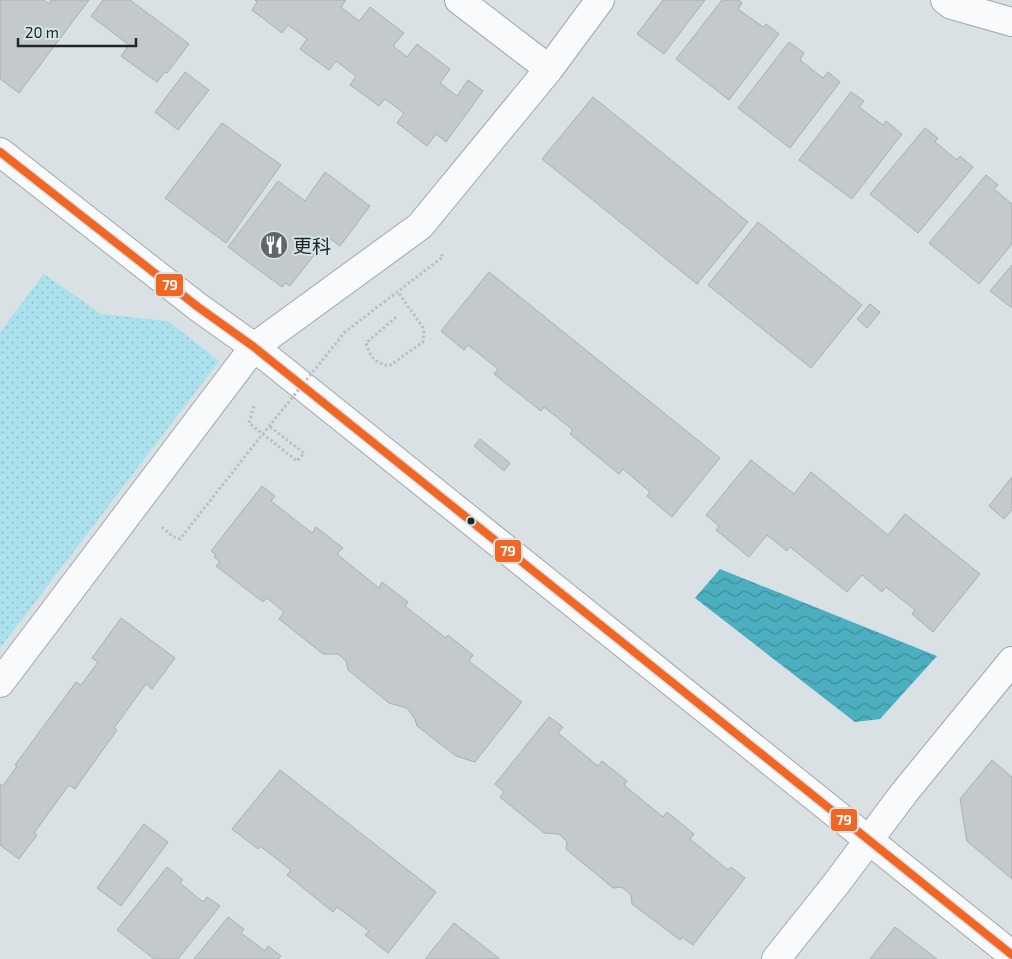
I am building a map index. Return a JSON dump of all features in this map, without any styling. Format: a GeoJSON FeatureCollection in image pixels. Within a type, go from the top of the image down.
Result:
{"type":"FeatureCollection","features":[{"type":"Feature","properties":{"kind":"street"},"geometry":{"type":"LineString","coordinates":[[459,0],[550,69]]}},
{"type":"Feature","properties":{"kind":"street"},"geometry":{"type":"LineString","coordinates":[[0,683],[254,347],[420,226],[550,69],[600,0]]}},
{"type":"Feature","properties":{"kind":"street"},"geometry":{"type":"LineString","coordinates":[[945,0],[952,5],[1012,22]]}},
{"type":"Feature","properties":{"kind":"street"},"geometry":{"type":"LineString","coordinates":[[0,152],[198,307],[254,347],[1012,955]]}},
{"type":"Feature","properties":{"kind":"street"},"geometry":{"type":"LineString","coordinates":[[776,959],[836,884],[868,839],[1012,661]]}},
{"type":"Feature","properties":{"kind":"path"},"geometry":{"type":"LineString","coordinates":[[396,317],[366,343],[370,355],[378,364],[389,366],[423,342],[424,329],[398,292]]}},
{"type":"Feature","properties":{"kind":"path"},"geometry":{"type":"LineString","coordinates":[[136,502],[172,536],[180,539],[345,332],[384,302]]}},
{"type":"Feature","properties":{"kind":"path"},"geometry":{"type":"LineString","coordinates":[[227,383],[254,406],[249,423],[297,461],[304,453],[269,426]]}},
{"type":"Feature","properties":{"kind":"shaded area"},"geometry":{"type":"Polygon","coordinates":[[[44,274],[101,314],[168,321],[219,361],[0,648],[0,332],[44,274]]]}},
{"type":"Feature","properties":{"kind":"water"},"geometry":{"type":"Polygon","coordinates":[[[720,569],[937,656],[880,719],[855,722],[695,598],[720,569]]]}},
{"type":"Feature","properties":{"kind":"building"},"geometry":{"type":"Polygon","coordinates":[[[0,0],[44,0],[49,4],[51,0],[89,0],[19,93],[0,79],[0,0]]]}},
{"type":"Feature","properties":{"kind":"building"},"geometry":{"type":"Polygon","coordinates":[[[103,0],[130,0],[189,44],[167,73],[165,72],[157,82],[121,56],[129,45],[91,16],[103,0]]]}},
{"type":"Feature","properties":{"kind":"building"},"geometry":{"type":"Polygon","coordinates":[[[255,0],[346,0],[341,7],[359,21],[370,7],[404,33],[393,46],[407,57],[417,44],[450,69],[440,83],[457,96],[468,80],[483,91],[446,142],[436,134],[427,146],[397,123],[404,113],[385,99],[379,106],[350,85],[356,76],[336,61],[329,70],[300,49],[307,39],[288,25],[282,33],[252,10],[257,2],[255,0]]]}},
{"type":"Feature","properties":{"kind":"building"},"geometry":{"type":"Polygon","coordinates":[[[663,0],[705,0],[664,54],[637,34],[663,0]]]}},
{"type":"Feature","properties":{"kind":"building"},"geometry":{"type":"Polygon","coordinates":[[[722,0],[739,0],[742,3],[738,9],[763,27],[766,24],[779,34],[729,100],[676,59],[722,0]]]}},
{"type":"Feature","properties":{"kind":"building"},"geometry":{"type":"Polygon","coordinates":[[[789,42],[804,53],[800,60],[823,78],[828,72],[840,82],[790,148],[738,108],[789,42]]]}},
{"type":"Feature","properties":{"kind":"building"},"geometry":{"type":"Polygon","coordinates":[[[185,72],[209,90],[178,130],[155,112],[185,72]]]}},
{"type":"Feature","properties":{"kind":"building"},"geometry":{"type":"Polygon","coordinates":[[[851,92],[864,101],[859,107],[883,125],[886,121],[902,134],[852,199],[799,160],[851,92]]]}},
{"type":"Feature","properties":{"kind":"building"},"geometry":{"type":"Polygon","coordinates":[[[593,97],[748,222],[697,284],[542,159],[593,97]]]}},
{"type":"Feature","properties":{"kind":"building"},"geometry":{"type":"Polygon","coordinates":[[[222,123],[281,165],[226,243],[165,198],[222,123]]]}},
{"type":"Feature","properties":{"kind":"building"},"geometry":{"type":"Polygon","coordinates":[[[925,128],[938,138],[935,142],[957,160],[960,156],[973,167],[918,233],[870,194],[925,128]]]}},
{"type":"Feature","properties":{"kind":"building"},"geometry":{"type":"Polygon","coordinates":[[[325,172],[370,206],[340,246],[328,237],[290,286],[286,283],[282,287],[228,247],[278,181],[305,201],[325,172]]]}},
{"type":"Feature","properties":{"kind":"building"},"geometry":{"type":"Polygon","coordinates":[[[986,175],[998,185],[994,189],[1012,204],[1012,244],[979,284],[929,243],[986,175]]]}},
{"type":"Feature","properties":{"kind":"building"},"geometry":{"type":"Polygon","coordinates":[[[758,222],[862,305],[811,368],[708,285],[758,222]]]}},
{"type":"Feature","properties":{"kind":"building"},"geometry":{"type":"Polygon","coordinates":[[[1012,265],[1012,308],[990,291],[1012,265]]]}},
{"type":"Feature","properties":{"kind":"building"},"geometry":{"type":"Polygon","coordinates":[[[489,272],[720,458],[672,517],[647,496],[650,492],[623,469],[619,474],[570,434],[573,430],[544,407],[541,411],[494,374],[498,369],[468,345],[464,350],[441,331],[489,272]]]}},
{"type":"Feature","properties":{"kind":"building"},"geometry":{"type":"Polygon","coordinates":[[[870,304],[880,312],[867,328],[857,319],[870,304]]]}},
{"type":"Feature","properties":{"kind":"building"},"geometry":{"type":"Polygon","coordinates":[[[480,439],[510,463],[504,471],[474,446],[480,439]]]}},
{"type":"Feature","properties":{"kind":"building"},"geometry":{"type":"Polygon","coordinates":[[[751,460],[794,494],[811,472],[888,535],[905,514],[980,574],[933,632],[912,614],[915,610],[886,587],[882,592],[862,575],[847,592],[790,547],[787,551],[767,535],[749,557],[716,530],[719,526],[706,515],[751,460]]]}},
{"type":"Feature","properties":{"kind":"building"},"geometry":{"type":"Polygon","coordinates":[[[1012,477],[1012,510],[1004,519],[989,506],[1012,477]]]}},
{"type":"Feature","properties":{"kind":"building"},"geometry":{"type":"Polygon","coordinates":[[[262,486],[275,496],[271,501],[312,533],[316,527],[343,548],[337,554],[379,588],[382,582],[408,602],[405,606],[446,638],[448,635],[473,655],[469,661],[522,702],[475,762],[456,756],[417,726],[415,719],[407,708],[389,703],[348,670],[346,661],[338,654],[323,654],[279,619],[284,612],[267,598],[263,602],[216,566],[220,562],[211,551],[262,486]]]}},
{"type":"Feature","properties":{"kind":"building"},"geometry":{"type":"Polygon","coordinates":[[[121,618],[175,658],[152,689],[146,684],[114,728],[117,730],[75,789],[69,785],[34,833],[37,835],[19,859],[0,845],[0,784],[3,786],[17,766],[15,765],[76,682],[81,685],[98,662],[92,658],[121,618]]]}},
{"type":"Feature","properties":{"kind":"building"},"geometry":{"type":"Polygon","coordinates":[[[549,717],[563,727],[558,733],[598,766],[602,761],[627,781],[624,785],[663,817],[667,812],[694,834],[690,839],[728,870],[731,867],[745,878],[693,945],[682,937],[680,940],[632,904],[631,895],[622,887],[613,888],[566,849],[567,842],[559,834],[544,833],[500,797],[504,792],[495,784],[549,717]]]}},
{"type":"Feature","properties":{"kind":"building"},"geometry":{"type":"Polygon","coordinates":[[[992,760],[1012,777],[1012,879],[967,841],[960,799],[992,760]]]}},
{"type":"Feature","properties":{"kind":"building"},"geometry":{"type":"Polygon","coordinates":[[[280,770],[436,892],[388,953],[365,935],[369,931],[337,907],[333,912],[287,875],[291,870],[260,846],[258,849],[232,829],[280,770]]]}},
{"type":"Feature","properties":{"kind":"building"},"geometry":{"type":"Polygon","coordinates":[[[144,824],[168,842],[121,906],[97,888],[144,824]]]}},
{"type":"Feature","properties":{"kind":"building"},"geometry":{"type":"Polygon","coordinates":[[[167,867],[183,880],[180,883],[203,902],[207,897],[220,906],[178,959],[154,959],[117,930],[167,867]]]}},
{"type":"Feature","properties":{"kind":"building"},"geometry":{"type":"Polygon","coordinates":[[[228,917],[244,929],[241,933],[265,951],[268,946],[281,956],[278,959],[194,959],[228,917]]]}},
{"type":"Feature","properties":{"kind":"building"},"geometry":{"type":"Polygon","coordinates":[[[454,923],[500,959],[425,959],[454,923]]]}},
{"type":"Feature","properties":{"kind":"building"},"geometry":{"type":"Polygon","coordinates":[[[895,927],[937,959],[870,959],[895,927]]]}},
{"type":"Feature","properties":{"kind":"transit line","name":"79"},"geometry":{"type":"LineString","coordinates":[[0,152],[198,307],[254,347],[1012,955]]}},
{"type":"Feature","properties":{"kind":"place","name":"更科"},"geometry":{"type":"Point","coordinates":[274,245]}}]}
